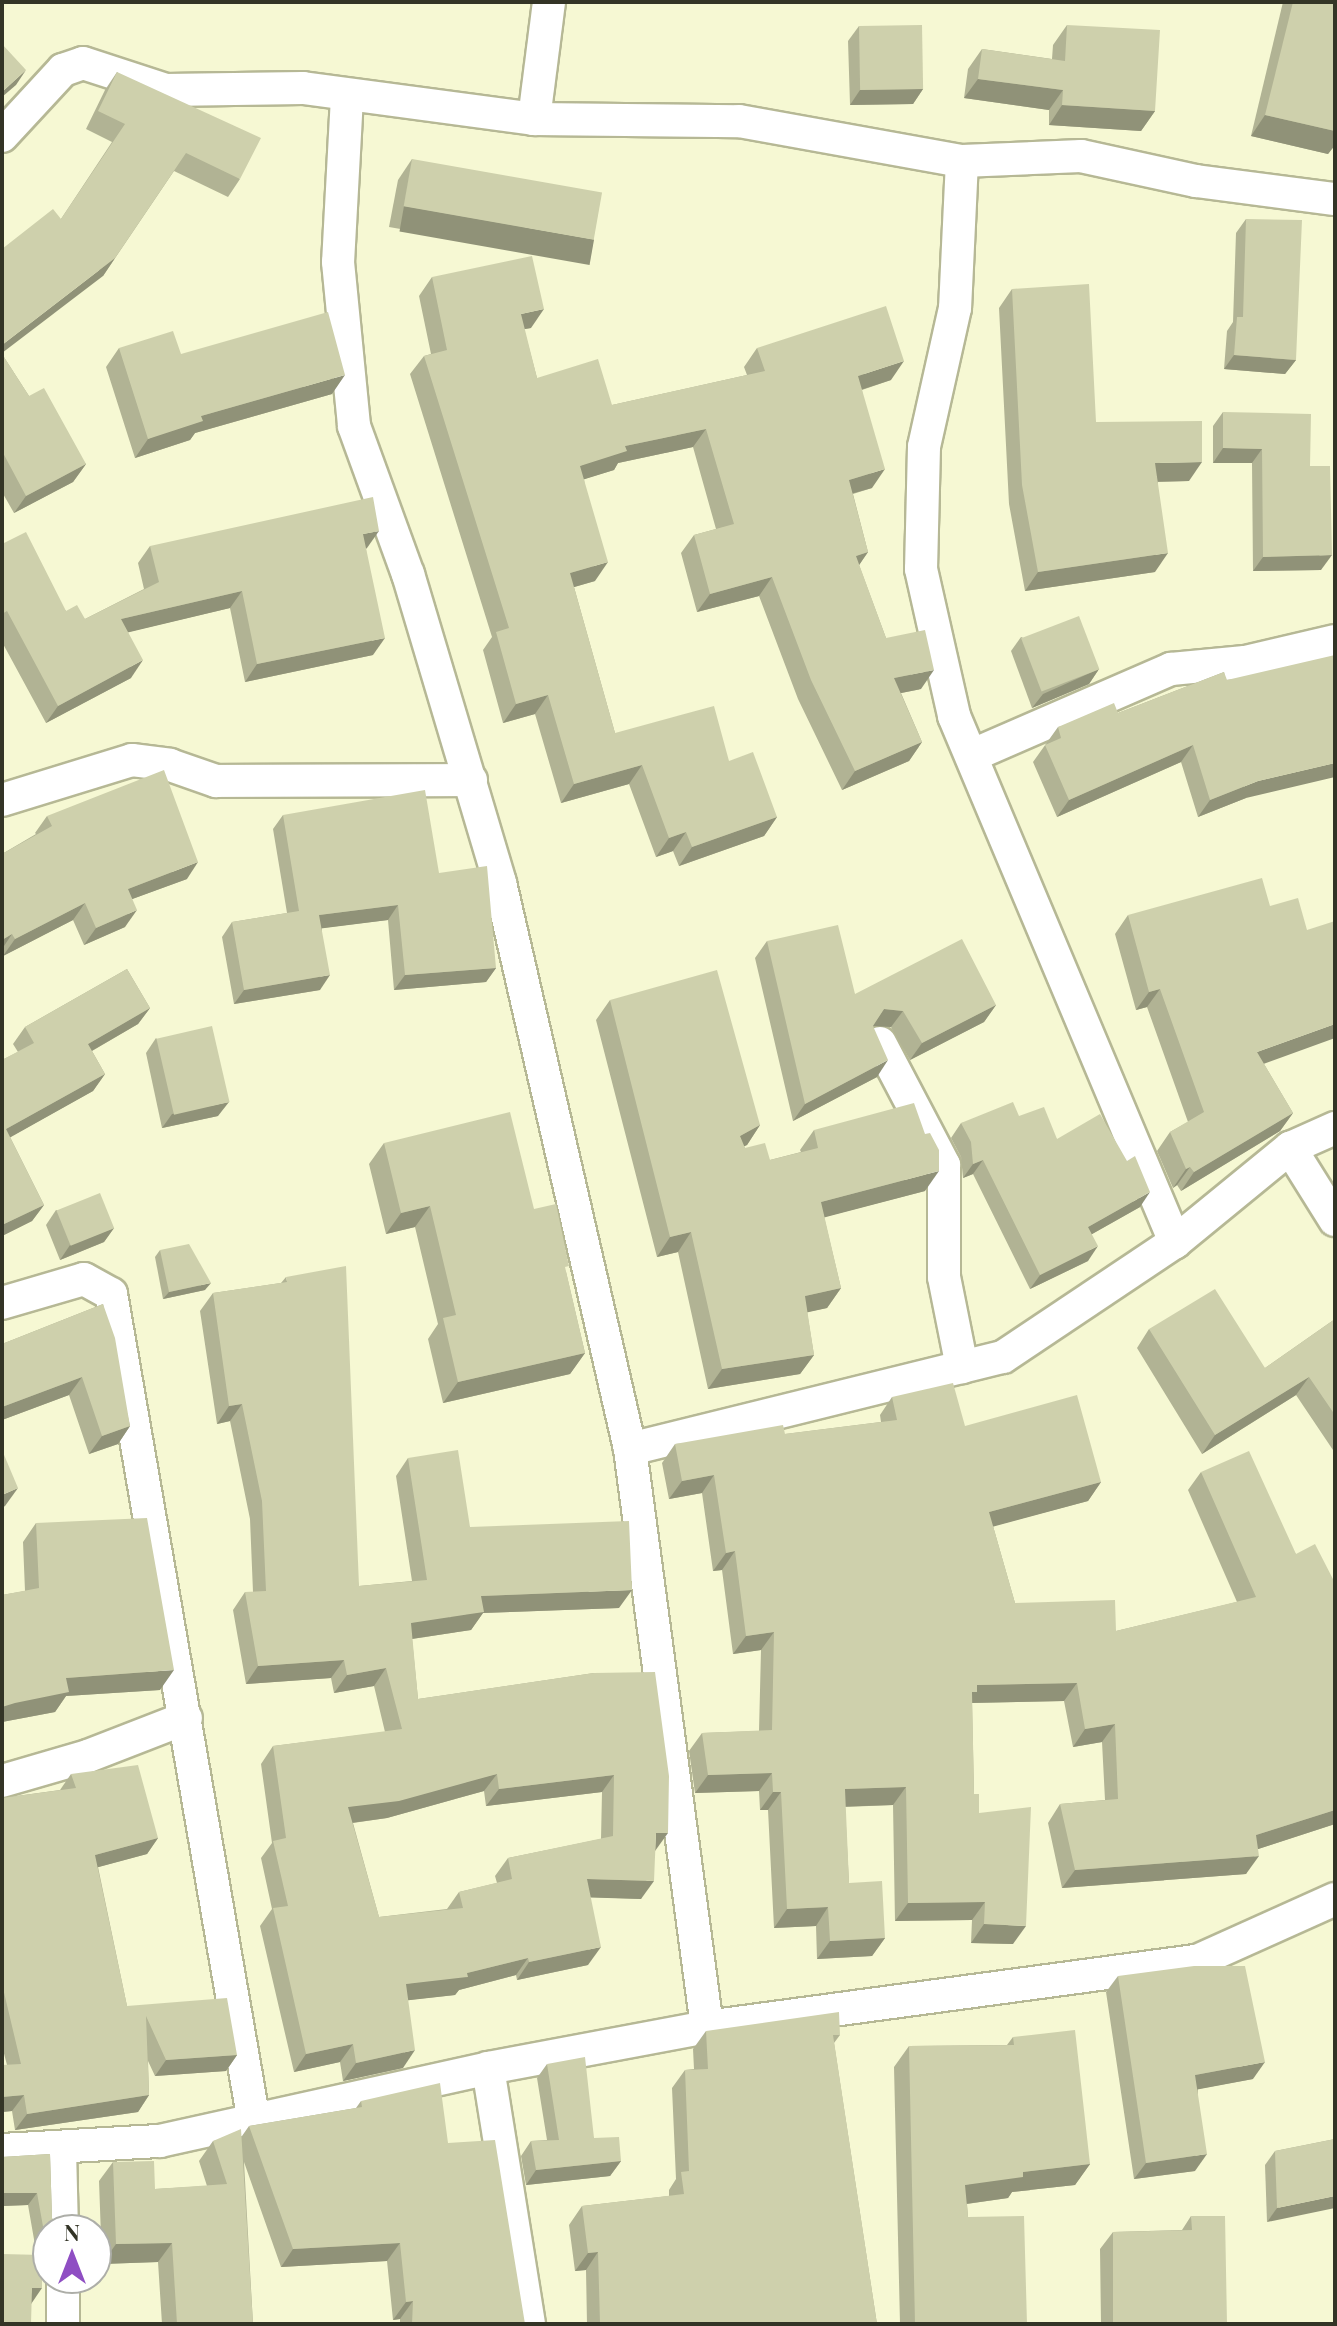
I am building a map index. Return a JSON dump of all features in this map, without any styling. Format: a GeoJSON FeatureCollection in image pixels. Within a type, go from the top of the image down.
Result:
{"type":"FeatureCollection","features":[{"type":"Feature","properties":{"kind":"street"},"geometry":{"type":"LineString","coordinates":[[534,119],[549,2]]}},
{"type":"Feature","properties":{"kind":"street"},"geometry":{"type":"LineString","coordinates":[[2,136],[63,70],[83,63],[166,90],[303,88],[347,97],[534,119],[739,121],[962,161],[1081,156],[1196,181],[1335,199]]}},
{"type":"Feature","properties":{"kind":"street"},"geometry":{"type":"LineString","coordinates":[[347,97],[338,262],[354,426],[408,574],[471,780],[537,1035],[630,1449],[707,2027]]}},
{"type":"Feature","properties":{"kind":"street"},"geometry":{"type":"LineString","coordinates":[[962,161],[955,308],[924,447],[921,569],[954,716],[973,755],[1175,1242]]}},
{"type":"Feature","properties":{"kind":"street"},"geometry":{"type":"LineString","coordinates":[[973,755],[1171,669],[1245,662],[1335,641]]}},
{"type":"Feature","properties":{"kind":"street"},"geometry":{"type":"LineString","coordinates":[[2,800],[132,760],[170,765],[216,781],[471,780]]}},
{"type":"Feature","properties":{"kind":"street"},"geometry":{"type":"LineString","coordinates":[[880,1043],[944,1165],[944,1277],[962,1367]]}},
{"type":"Feature","properties":{"kind":"street"},"geometry":{"type":"LineString","coordinates":[[630,1449],[1003,1357],[1175,1242],[1290,1148],[1335,1128]]}},
{"type":"Feature","properties":{"kind":"street"},"geometry":{"type":"LineString","coordinates":[[1290,1148],[1335,1220]]}},
{"type":"Feature","properties":{"kind":"street"},"geometry":{"type":"LineString","coordinates":[[2,1303],[84,1279],[102,1284],[111,1294],[254,2122]]}},
{"type":"Feature","properties":{"kind":"street"},"geometry":{"type":"LineString","coordinates":[[2,1781],[88,1756],[186,1718]]}},
{"type":"Feature","properties":{"kind":"street"},"geometry":{"type":"LineString","coordinates":[[2,2150],[160,2141],[488,2068],[707,2027],[1197,1961],[1335,1899]]}},
{"type":"Feature","properties":{"kind":"street"},"geometry":{"type":"LineString","coordinates":[[488,2068],[529,2324]]}},
{"type":"Feature","properties":{"kind":"street"},"geometry":{"type":"LineString","coordinates":[[60,2149],[62,2214]]}},
{"type":"Feature","properties":{"kind":"street"},"geometry":{"type":"LineString","coordinates":[[63,2294],[63,2324]]}},
{"type":"Feature","properties":{"kind":"building"},"geometry":{"type":"Polygon","coordinates":[[[1293,2],[1335,2],[1335,131],[1265,115],[1293,2]]]}},
{"type":"Feature","properties":{"kind":"building"},"geometry":{"type":"Polygon","coordinates":[[[922,25],[923,89],[860,90],[859,26],[922,25]]]}},
{"type":"Feature","properties":{"kind":"building"},"geometry":{"type":"Polygon","coordinates":[[[1067,25],[1160,30],[1155,111],[1062,105],[1063,90],[978,79],[982,49],[1065,61],[1067,25]]]}},
{"type":"Feature","properties":{"kind":"building"},"geometry":{"type":"Polygon","coordinates":[[[2,44],[26,70],[2,92],[2,44]]]}},
{"type":"Feature","properties":{"kind":"building"},"geometry":{"type":"Polygon","coordinates":[[[117,72],[261,138],[240,179],[186,153],[115,258],[2,345],[2,249],[53,209],[61,219],[125,124],[98,111],[117,72]]]}},
{"type":"Feature","properties":{"kind":"building"},"geometry":{"type":"Polygon","coordinates":[[[412,159],[602,193],[594,240],[404,206],[412,159]]]}},
{"type":"Feature","properties":{"kind":"building"},"geometry":{"type":"Polygon","coordinates":[[[1246,219],[1302,220],[1296,360],[1234,355],[1237,317],[1243,317],[1246,219]]]}},
{"type":"Feature","properties":{"kind":"building"},"geometry":{"type":"Polygon","coordinates":[[[532,256],[544,309],[521,314],[537,378],[598,359],[612,405],[765,371],[757,348],[886,306],[904,361],[858,376],[885,469],[849,480],[868,552],[856,556],[886,638],[925,630],[934,670],[894,678],[922,742],[855,771],[811,680],[772,577],[710,594],[694,535],[734,524],[706,429],[625,446],[627,451],[580,466],[608,562],[570,573],[615,733],[714,706],[729,761],[753,752],[777,817],[692,847],[686,832],[669,838],[642,765],[574,784],[548,695],[516,704],[496,632],[509,628],[424,356],[447,350],[432,277],[532,256]]]}},
{"type":"Feature","properties":{"kind":"building"},"geometry":{"type":"Polygon","coordinates":[[[1089,284],[1096,422],[1202,421],[1202,462],[1155,463],[1168,553],[1038,572],[1022,485],[1012,289],[1089,284]]]}},
{"type":"Feature","properties":{"kind":"building"},"geometry":{"type":"Polygon","coordinates":[[[328,312],[345,375],[201,416],[203,421],[148,439],[119,348],[173,331],[181,354],[328,312]]]}},
{"type":"Feature","properties":{"kind":"building"},"geometry":{"type":"Polygon","coordinates":[[[2,354],[29,396],[44,388],[86,464],[26,496],[2,451],[2,354]]]}},
{"type":"Feature","properties":{"kind":"building"},"geometry":{"type":"Polygon","coordinates":[[[1223,412],[1311,414],[1310,466],[1330,466],[1332,555],[1263,557],[1262,449],[1223,448],[1223,412]]]}},
{"type":"Feature","properties":{"kind":"building"},"geometry":{"type":"Polygon","coordinates":[[[373,497],[379,531],[363,534],[385,638],[257,664],[242,591],[121,619],[143,660],[58,706],[7,611],[2,614],[2,544],[26,532],[66,611],[77,605],[85,619],[159,582],[150,546],[373,497]]]}},
{"type":"Feature","properties":{"kind":"building"},"geometry":{"type":"Polygon","coordinates":[[[1079,616],[1099,669],[1042,691],[1021,638],[1079,616]]]}},
{"type":"Feature","properties":{"kind":"building"},"geometry":{"type":"Polygon","coordinates":[[[1335,655],[1335,763],[1258,781],[1210,800],[1193,745],[1069,800],[1045,745],[1061,738],[1058,727],[1114,703],[1118,713],[1224,672],[1227,680],[1335,655]]]}},
{"type":"Feature","properties":{"kind":"building"},"geometry":{"type":"Polygon","coordinates":[[[164,770],[198,862],[128,889],[137,910],[96,928],[85,903],[15,939],[12,934],[2,940],[2,854],[52,826],[47,816],[164,770]]]}},
{"type":"Feature","properties":{"kind":"building"},"geometry":{"type":"Polygon","coordinates":[[[425,790],[439,873],[487,866],[496,968],[405,975],[398,905],[319,915],[330,975],[244,990],[232,922],[299,911],[283,815],[425,790]]]}},
{"type":"Feature","properties":{"kind":"building"},"geometry":{"type":"Polygon","coordinates":[[[1262,878],[1270,906],[1298,898],[1307,930],[1335,921],[1335,1024],[1257,1052],[1293,1113],[1194,1172],[1190,1167],[1186,1169],[1170,1132],[1204,1112],[1160,989],[1149,992],[1128,915],[1262,878]]]}},
{"type":"Feature","properties":{"kind":"building"},"geometry":{"type":"Polygon","coordinates":[[[838,925],[855,994],[962,939],[996,1005],[922,1043],[903,1011],[884,1009],[873,1026],[888,1060],[805,1104],[767,941],[838,925]]]}},
{"type":"Feature","properties":{"kind":"building"},"geometry":{"type":"Polygon","coordinates":[[[127,969],[150,1008],[88,1044],[105,1074],[6,1129],[44,1205],[2,1225],[2,1060],[34,1043],[25,1027],[127,969]]]}},
{"type":"Feature","properties":{"kind":"building"},"geometry":{"type":"Polygon","coordinates":[[[717,970],[760,1125],[740,1136],[745,1148],[765,1143],[770,1160],[818,1148],[814,1130],[914,1103],[925,1134],[930,1133],[939,1150],[939,1171],[821,1202],[841,1288],[805,1296],[814,1355],[722,1369],[691,1232],[670,1237],[610,1000],[717,970]]]}},
{"type":"Feature","properties":{"kind":"building"},"geometry":{"type":"Polygon","coordinates":[[[212,1026],[230,1102],[174,1115],[156,1039],[212,1026]]]}},
{"type":"Feature","properties":{"kind":"building"},"geometry":{"type":"Polygon","coordinates":[[[1013,1102],[1019,1116],[1044,1107],[1057,1139],[1100,1114],[1127,1161],[1135,1156],[1150,1192],[1088,1227],[1098,1246],[1040,1275],[983,1160],[973,1164],[971,1142],[961,1123],[1013,1102]]]}},
{"type":"Feature","properties":{"kind":"building"},"geometry":{"type":"Polygon","coordinates":[[[510,1112],[534,1209],[556,1204],[569,1266],[565,1267],[585,1353],[458,1382],[443,1318],[456,1315],[430,1206],[401,1213],[384,1143],[510,1112]]]}},
{"type":"Feature","properties":{"kind":"building"},"geometry":{"type":"Polygon","coordinates":[[[100,1193],[114,1228],[71,1246],[56,1211],[100,1193]]]}},
{"type":"Feature","properties":{"kind":"building"},"geometry":{"type":"Polygon","coordinates":[[[189,1244],[211,1283],[169,1292],[160,1250],[189,1244]]]}},
{"type":"Feature","properties":{"kind":"building"},"geometry":{"type":"Polygon","coordinates":[[[346,1266],[359,1586],[427,1580],[408,1458],[458,1450],[470,1527],[629,1521],[632,1590],[481,1596],[484,1612],[411,1623],[418,1699],[594,1673],[655,1672],[669,1776],[668,1833],[656,1833],[654,1881],[587,1879],[601,1947],[529,1962],[528,1958],[467,1973],[468,1977],[406,1984],[415,2050],[356,2063],[353,2044],[306,2054],[273,1908],[288,1906],[273,1841],[286,1838],[273,1746],[402,1729],[386,1668],[347,1675],[344,1660],[258,1666],[245,1592],[266,1591],[262,1501],[242,1404],[229,1406],[213,1293],[287,1282],[286,1277],[346,1266]],[[497,1774],[399,1801],[348,1807],[379,1917],[463,1908],[459,1892],[512,1879],[508,1858],[613,1836],[614,1775],[499,1789],[497,1774]]]}},
{"type":"Feature","properties":{"kind":"building"},"geometry":{"type":"Polygon","coordinates":[[[1215,1289],[1265,1368],[1335,1319],[1335,1415],[1309,1377],[1215,1435],[1149,1329],[1215,1289]]]}},
{"type":"Feature","properties":{"kind":"building"},"geometry":{"type":"Polygon","coordinates":[[[103,1304],[115,1338],[130,1426],[102,1436],[82,1377],[2,1407],[2,1344],[103,1304]]]}},
{"type":"Feature","properties":{"kind":"building"},"geometry":{"type":"Polygon","coordinates":[[[953,1383],[965,1426],[1077,1395],[1101,1482],[989,1512],[1015,1603],[1115,1600],[1116,1631],[1256,1597],[1201,1472],[1249,1451],[1296,1554],[1315,1544],[1335,1583],[1335,1810],[1256,1835],[1259,1856],[1075,1870],[1060,1804],[1118,1799],[1115,1724],[1085,1729],[1077,1683],[977,1685],[977,1692],[972,1692],[974,1794],[979,1794],[979,1813],[1031,1807],[1026,1926],[984,1924],[985,1902],[908,1903],[906,1787],[845,1789],[849,1883],[882,1881],[885,1938],[830,1941],[828,1907],[787,1909],[781,1792],[773,1792],[772,1773],[708,1775],[702,1733],[772,1730],[774,1632],[746,1636],[735,1551],[726,1553],[714,1475],[682,1481],[675,1444],[783,1425],[785,1434],[897,1420],[892,1397],[953,1383]]]}},
{"type":"Feature","properties":{"kind":"building"},"geometry":{"type":"Polygon","coordinates":[[[2,1450],[18,1488],[2,1495],[2,1450]]]}},
{"type":"Feature","properties":{"kind":"building"},"geometry":{"type":"Polygon","coordinates":[[[147,1518],[174,1670],[66,1678],[69,1692],[2,1707],[2,1595],[39,1588],[36,1523],[147,1518]]]}},
{"type":"Feature","properties":{"kind":"building"},"geometry":{"type":"Polygon","coordinates":[[[138,1765],[158,1838],[95,1855],[127,2006],[227,1998],[237,2055],[166,2060],[146,2016],[149,2095],[27,2114],[24,2095],[2,2097],[2,2065],[21,2064],[2,1984],[2,1798],[76,1788],[71,1774],[138,1765]]]}},
{"type":"Feature","properties":{"kind":"building"},"geometry":{"type":"Polygon","coordinates":[[[1194,1966],[1245,1966],[1265,2062],[1195,2075],[1207,2154],[1146,2163],[1118,1976],[1194,1966]]]}},
{"type":"Feature","properties":{"kind":"building"},"geometry":{"type":"Polygon","coordinates":[[[839,2012],[840,2035],[833,2035],[877,2324],[600,2323],[598,2252],[588,2253],[582,2206],[684,2194],[681,2172],[689,2171],[685,2070],[708,2069],[706,2031],[839,2012]]]}},
{"type":"Feature","properties":{"kind":"building"},"geometry":{"type":"Polygon","coordinates":[[[1075,2030],[1090,2164],[1023,2172],[1023,2177],[965,2185],[968,2217],[1024,2216],[1027,2324],[915,2324],[909,2046],[1014,2045],[1013,2037],[1075,2030]]]}},
{"type":"Feature","properties":{"kind":"building"},"geometry":{"type":"Polygon","coordinates":[[[585,2057],[594,2138],[619,2137],[621,2161],[536,2170],[531,2141],[559,2140],[547,2064],[585,2057]]]}},
{"type":"Feature","properties":{"kind":"building"},"geometry":{"type":"Polygon","coordinates":[[[440,2083],[448,2143],[495,2140],[525,2324],[412,2324],[413,2301],[406,2302],[400,2243],[293,2249],[249,2126],[362,2107],[361,2101],[440,2083]]]}},
{"type":"Feature","properties":{"kind":"building"},"geometry":{"type":"Polygon","coordinates":[[[241,2129],[253,2324],[177,2324],[172,2243],[116,2244],[113,2162],[154,2161],[155,2189],[227,2184],[213,2141],[241,2129]]]}},
{"type":"Feature","properties":{"kind":"building"},"geometry":{"type":"Polygon","coordinates":[[[1335,2139],[1335,2196],[1277,2208],[1275,2151],[1335,2139]]]}},
{"type":"Feature","properties":{"kind":"building"},"geometry":{"type":"Polygon","coordinates":[[[50,2154],[52,2214],[41,2214],[37,2193],[2,2193],[2,2157],[50,2154]]]}},
{"type":"Feature","properties":{"kind":"building"},"geometry":{"type":"Polygon","coordinates":[[[1191,2216],[1225,2216],[1227,2324],[1113,2324],[1113,2232],[1192,2230],[1191,2216]]]}},
{"type":"Feature","properties":{"kind":"building"},"geometry":{"type":"Polygon","coordinates":[[[2,2254],[32,2255],[31,2324],[2,2324],[2,2254]]]}}]}
